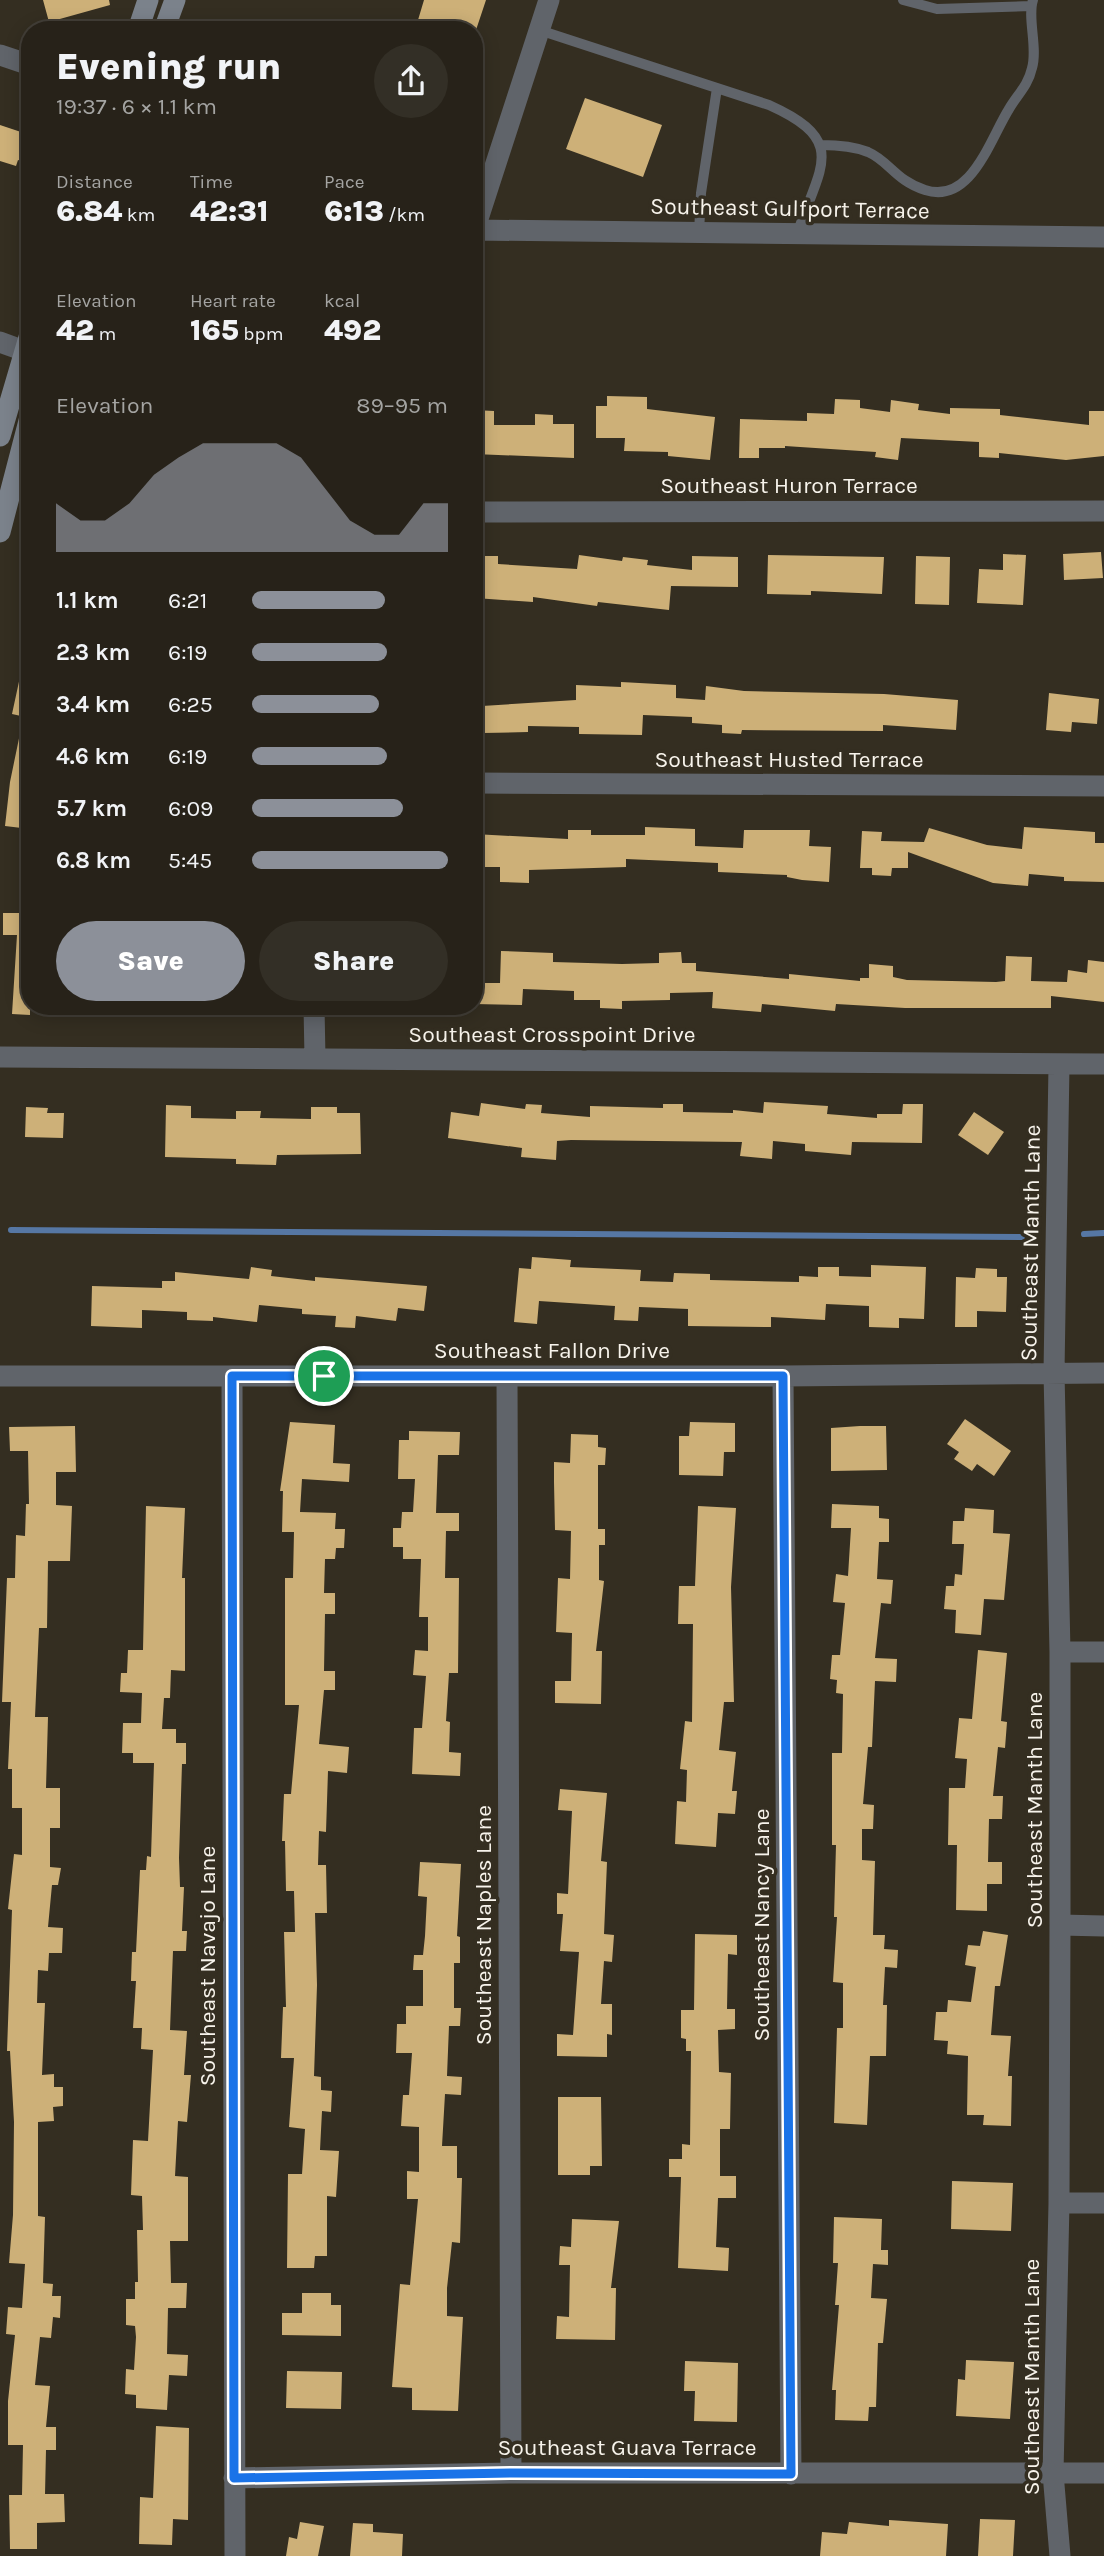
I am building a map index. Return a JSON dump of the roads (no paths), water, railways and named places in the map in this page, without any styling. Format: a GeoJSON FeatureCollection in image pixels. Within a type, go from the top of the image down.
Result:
{"type":"FeatureCollection","features":[{"type":"Feature","properties":{"kind":"street"},"geometry":{"type":"LineString","coordinates":[[141,21],[148,0]]}},
{"type":"Feature","properties":{"kind":"street"},"geometry":{"type":"LineString","coordinates":[[167,21],[175,0]]}},
{"type":"Feature","properties":{"kind":"street"},"geometry":{"type":"LineString","coordinates":[[483,202],[549,0]]}},
{"type":"Feature","properties":{"kind":"street"},"geometry":{"type":"LineString","coordinates":[[0,55],[21,62]]}},
{"type":"Feature","properties":{"kind":"street","name":"Southeast Gulfport Terrace"},"geometry":{"type":"LineString","coordinates":[[483,230],[1104,237]]}},
{"type":"Feature","properties":{"kind":"street"},"geometry":{"type":"LineString","coordinates":[[0,342],[21,345]]}},
{"type":"Feature","properties":{"kind":"street"},"geometry":{"type":"LineString","coordinates":[[0,436],[21,368]]}},
{"type":"Feature","properties":{"kind":"street"},"geometry":{"type":"LineString","coordinates":[[0,532],[21,452]]}},
{"type":"Feature","properties":{"kind":"street","name":"Southeast Huron Terrace"},"geometry":{"type":"LineString","coordinates":[[483,512],[1104,511]]}},
{"type":"Feature","properties":{"kind":"street","name":"Southeast Husted Terrace"},"geometry":{"type":"LineString","coordinates":[[483,783],[1104,786]]}},
{"type":"Feature","properties":{"kind":"street"},"geometry":{"type":"LineString","coordinates":[[314,1015],[315,1058]]}},
{"type":"Feature","properties":{"kind":"street","name":"Southeast Crosspoint Drive"},"geometry":{"type":"LineString","coordinates":[[0,1057],[1104,1064]]}},
{"type":"Feature","properties":{"kind":"street","name":"Southeast Manth Lane"},"geometry":{"type":"LineString","coordinates":[[1059,1065],[1054,1372],[1060,1652],[1059,2203],[1053,2473],[1060,2556]]}},
{"type":"Feature","properties":{"kind":"street","name":"Southeast Fallon Drive"},"geometry":{"type":"LineString","coordinates":[[0,1376],[507,1377],[1104,1373]]}},
{"type":"Feature","properties":{"kind":"street","name":"Southeast Navajo Lane"},"geometry":{"type":"LineString","coordinates":[[232,1376],[235,2556]]}},
{"type":"Feature","properties":{"kind":"street","name":"Southeast Nancy Lane"},"geometry":{"type":"LineString","coordinates":[[783,1376],[791,2474]]}},
{"type":"Feature","properties":{"kind":"street","name":"Southeast Naples Lane"},"geometry":{"type":"LineString","coordinates":[[507,1377],[511,2473]]}},
{"type":"Feature","properties":{"kind":"street"},"geometry":{"type":"LineString","coordinates":[[1060,1652],[1104,1652]]}},
{"type":"Feature","properties":{"kind":"street"},"geometry":{"type":"LineString","coordinates":[[1060,1925],[1104,1926]]}},
{"type":"Feature","properties":{"kind":"street"},"geometry":{"type":"LineString","coordinates":[[1059,2203],[1104,2203]]}},
{"type":"Feature","properties":{"kind":"street","name":"Southeast Guava Terrace"},"geometry":{"type":"LineString","coordinates":[[234,2478],[511,2473],[1104,2473]]}},
{"type":"Feature","properties":{"kind":"lane"},"geometry":{"type":"LineString","coordinates":[[821,145],[869,152],[906,184],[933,192],[951,190],[966,181],[1010,107],[1026,86],[1033,66],[1032,3],[937,9],[902,0]]}},
{"type":"Feature","properties":{"kind":"lane"},"geometry":{"type":"LineString","coordinates":[[539,30],[717,88],[795,117],[813,130],[821,145],[823,162],[797,234]]}},
{"type":"Feature","properties":{"kind":"lane"},"geometry":{"type":"LineString","coordinates":[[699,233],[701,193],[717,88]]}},
{"type":"Feature","properties":{"kind":"waterway"},"geometry":{"type":"LineString","coordinates":[[11,1230],[1022,1237]]}},
{"type":"Feature","properties":{"kind":"waterway"},"geometry":{"type":"LineString","coordinates":[[1084,1234],[1104,1233]]}}]}
